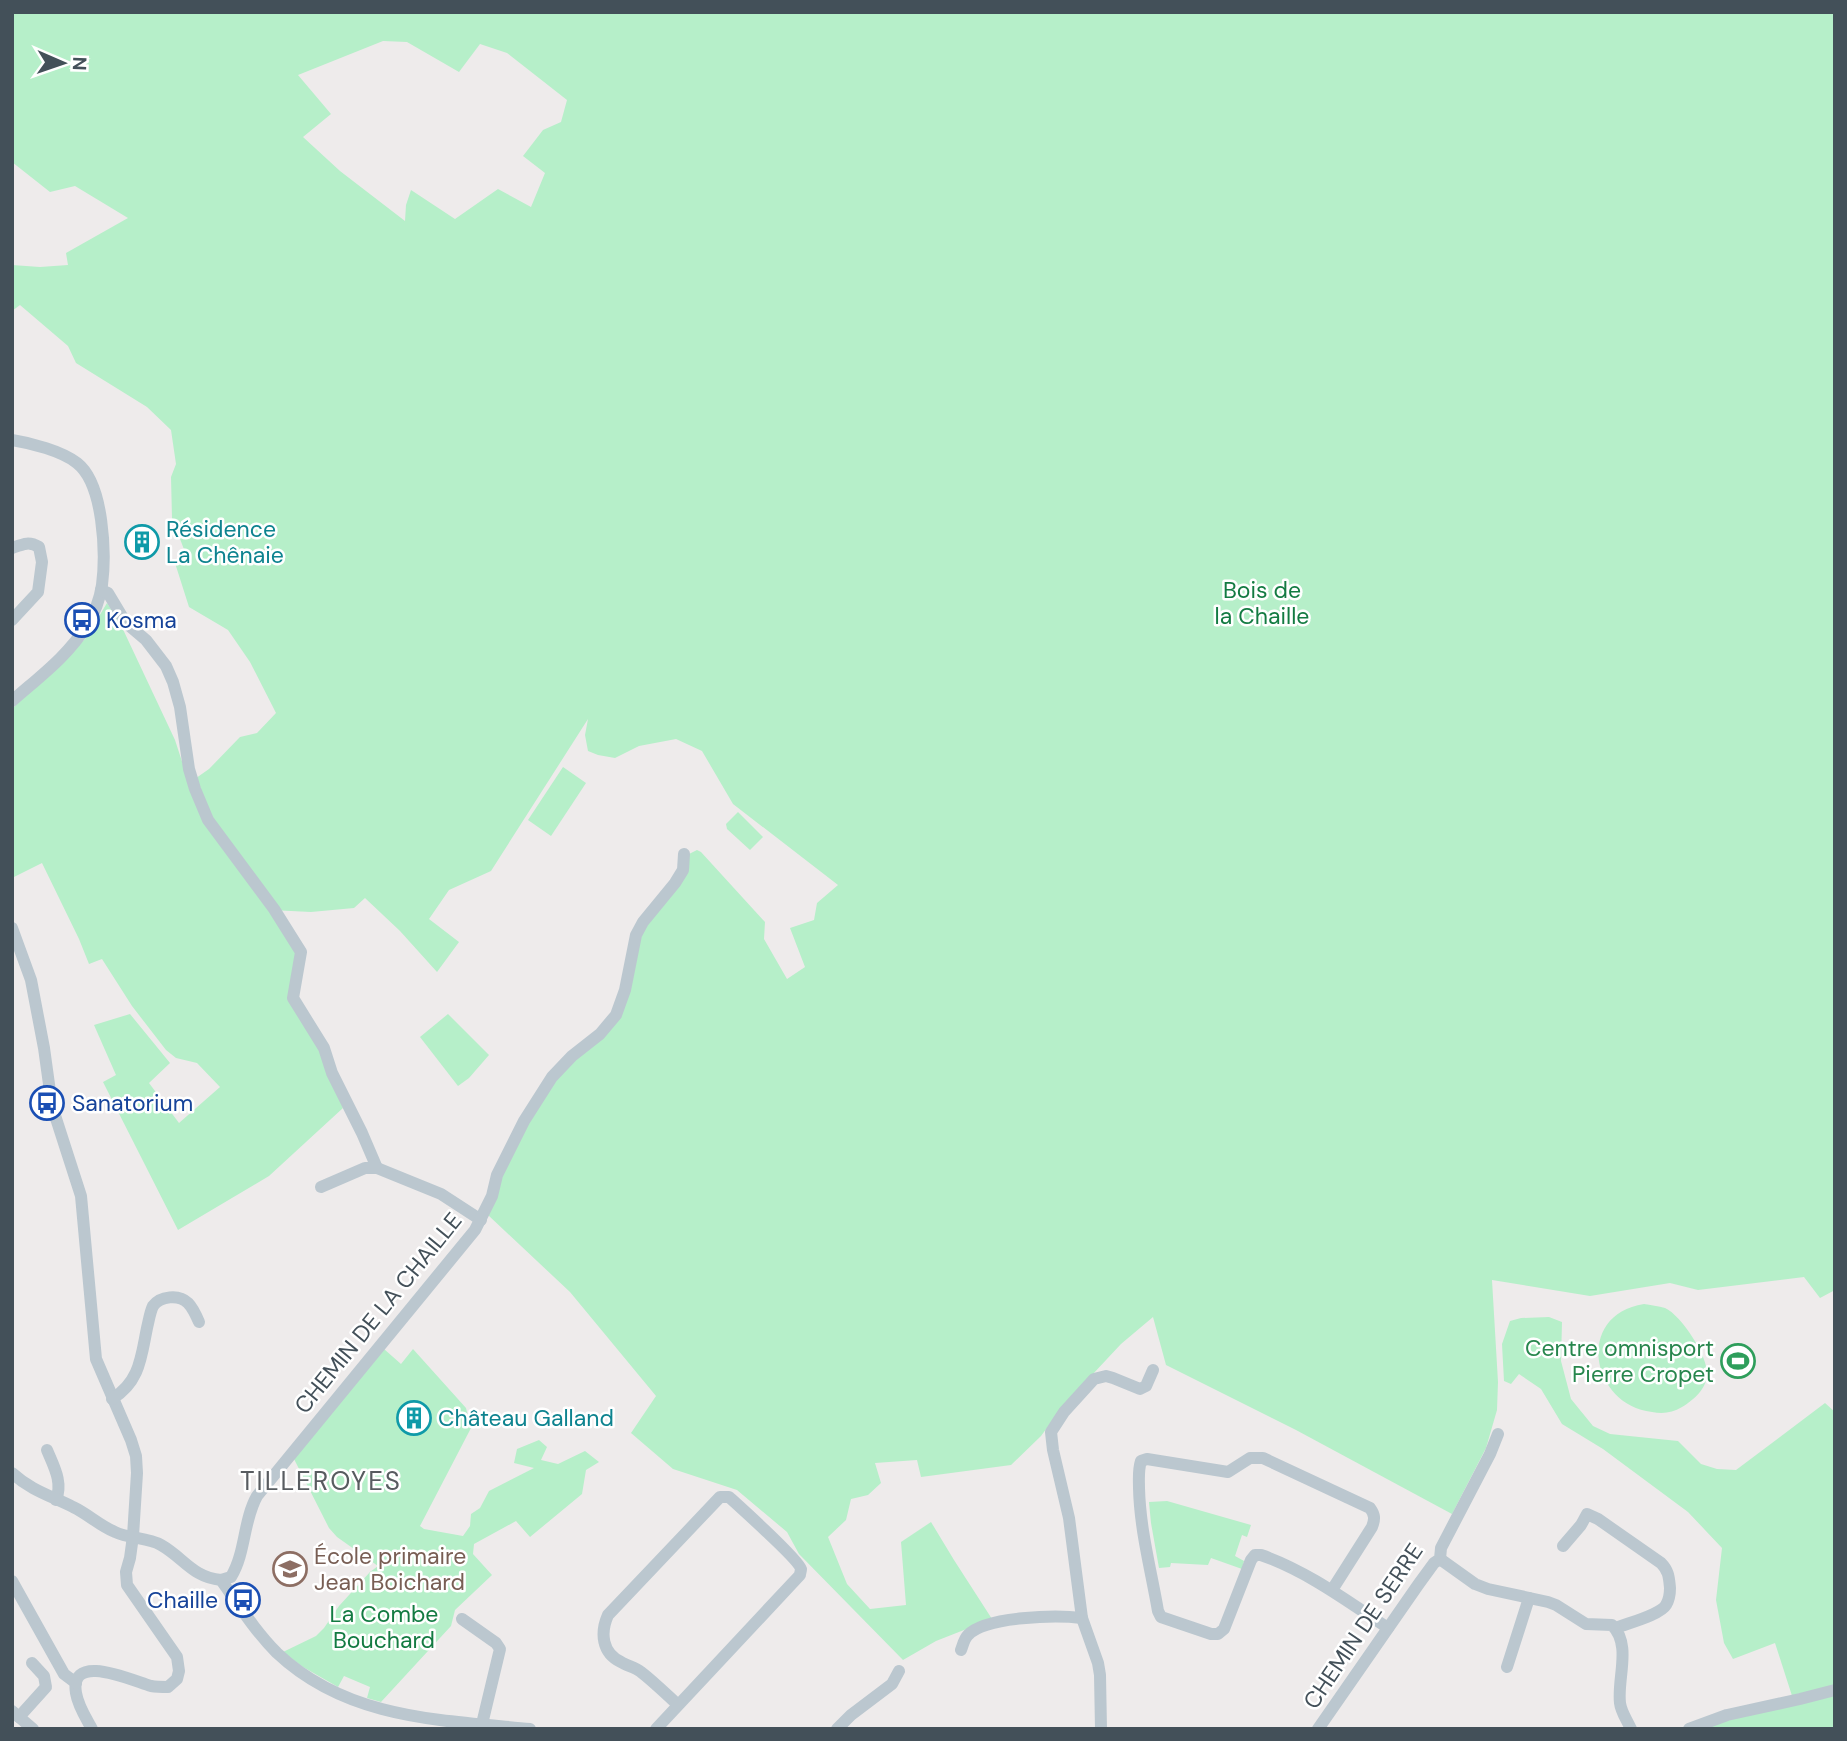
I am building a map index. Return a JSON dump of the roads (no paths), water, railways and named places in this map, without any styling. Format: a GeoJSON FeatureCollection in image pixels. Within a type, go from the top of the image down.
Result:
{"type":"FeatureCollection","features":[{"type":"Feature","properties":{"kind":"street"},"geometry":{"type":"LineString","coordinates":[[12,440],[67,457],[78,463],[89,477],[101,515],[103,557],[101,590],[88,623],[72,647],[12,701]]}},
{"type":"Feature","properties":{"kind":"street"},"geometry":{"type":"LineString","coordinates":[[12,548],[33,544],[39,547],[42,562],[37,592],[12,620]]}},
{"type":"Feature","properties":{"kind":"street"},"geometry":{"type":"LineString","coordinates":[[101,590],[108,593],[127,623],[146,640],[166,666],[180,707],[188,769],[208,820],[274,909],[301,952],[293,998],[324,1048],[332,1073],[377,1168]]}},
{"type":"Feature","properties":{"kind":"street","name":"CHEMIN DE LA CHAILLE"},"geometry":{"type":"LineString","coordinates":[[221,1580],[231,1577],[236,1569],[251,1507],[257,1496],[453,1258],[481,1220],[492,1196],[497,1175],[524,1121],[552,1077],[572,1056],[600,1034],[616,1015],[625,990],[636,935],[683,870],[684,854]]}},
{"type":"Feature","properties":{"kind":"street"},"geometry":{"type":"LineString","coordinates":[[13,935],[31,980],[52,1106],[80,1196],[94,1351],[136,1456],[134,1536],[126,1572],[127,1585],[177,1657],[179,1671],[177,1679],[168,1687],[104,1671],[85,1672],[79,1676],[76,1693],[92,1729]]}},
{"type":"Feature","properties":{"kind":"street"},"geometry":{"type":"LineString","coordinates":[[321,1187],[365,1168],[377,1168],[441,1194],[481,1220]]}},
{"type":"Feature","properties":{"kind":"street"},"geometry":{"type":"LineString","coordinates":[[112,1399],[128,1388],[133,1378],[141,1359],[151,1310],[158,1301],[171,1297],[183,1299],[192,1308],[199,1322]]}},
{"type":"Feature","properties":{"kind":"street"},"geometry":{"type":"LineString","coordinates":[[1101,1729],[1098,1662],[1082,1618],[1069,1518],[1051,1432],[1064,1412],[1094,1379],[1113,1377],[1140,1389],[1146,1386],[1153,1370]]}},
{"type":"Feature","properties":{"kind":"street","name":"CHEMIN DE SERRE"},"geometry":{"type":"LineString","coordinates":[[1318,1729],[1434,1563],[1440,1559],[1441,1548],[1490,1454],[1497,1434]]}},
{"type":"Feature","properties":{"kind":"street"},"geometry":{"type":"LineString","coordinates":[[47,1450],[60,1485],[56,1500]]}},
{"type":"Feature","properties":{"kind":"street"},"geometry":{"type":"LineString","coordinates":[[1332,1590],[1372,1527],[1375,1519],[1370,1508],[1263,1458],[1250,1458],[1228,1472],[1147,1459],[1142,1461],[1139,1467],[1142,1526],[1161,1616],[1211,1634],[1218,1634],[1224,1629],[1255,1555],[1269,1558],[1332,1590],[1388,1628]]}},
{"type":"Feature","properties":{"kind":"street"},"geometry":{"type":"LineString","coordinates":[[12,1473],[26,1485],[73,1507],[117,1534],[134,1536],[161,1545],[193,1571],[211,1579],[221,1580],[250,1622],[275,1651],[317,1683],[353,1700],[403,1715],[530,1729]]}},
{"type":"Feature","properties":{"kind":"street"},"geometry":{"type":"LineString","coordinates":[[656,1729],[678,1706],[778,1599],[801,1571],[789,1555],[729,1497],[720,1497],[608,1615],[603,1625],[605,1648],[610,1656],[639,1670],[678,1706]]}},
{"type":"Feature","properties":{"kind":"street"},"geometry":{"type":"LineString","coordinates":[[1563,1546],[1587,1514],[1609,1526],[1667,1569],[1670,1594],[1667,1604],[1654,1613],[1616,1628]]}},
{"type":"Feature","properties":{"kind":"street"},"geometry":{"type":"LineString","coordinates":[[1440,1559],[1475,1584],[1556,1605],[1586,1624],[1607,1623],[1616,1628],[1622,1648],[1620,1706],[1631,1729]]}},
{"type":"Feature","properties":{"kind":"street"},"geometry":{"type":"LineString","coordinates":[[12,1581],[64,1674],[76,1683]]}},
{"type":"Feature","properties":{"kind":"street"},"geometry":{"type":"LineString","coordinates":[[1507,1667],[1529,1598]]}},
{"type":"Feature","properties":{"kind":"street"},"geometry":{"type":"LineString","coordinates":[[961,1650],[966,1636],[988,1624],[1006,1620],[1069,1616],[1082,1618]]}},
{"type":"Feature","properties":{"kind":"street"},"geometry":{"type":"LineString","coordinates":[[462,1619],[496,1643],[500,1649],[482,1724]]}},
{"type":"Feature","properties":{"kind":"street"},"geometry":{"type":"LineString","coordinates":[[32,1662],[44,1676],[46,1687],[16,1714],[33,1729]]}},
{"type":"Feature","properties":{"kind":"street"},"geometry":{"type":"LineString","coordinates":[[837,1729],[892,1684],[899,1671]]}},
{"type":"Feature","properties":{"kind":"street"},"geometry":{"type":"LineString","coordinates":[[1689,1729],[1727,1715],[1835,1690]]}},
{"type":"Feature","properties":{"kind":"place","name":"Résidence La Chênaie"},"geometry":{"type":"Point","coordinates":[142,542]}},
{"type":"Feature","properties":{"kind":"place","name":"Kosma"},"geometry":{"type":"Point","coordinates":[82,620]}},
{"type":"Feature","properties":{"kind":"place","name":"Sanatorium"},"geometry":{"type":"Point","coordinates":[47,1103]}},
{"type":"Feature","properties":{"kind":"place","name":"Centre omnisport Pierre Cropet"},"geometry":{"type":"Point","coordinates":[1738,1361]}},
{"type":"Feature","properties":{"kind":"place","name":"Château Galland"},"geometry":{"type":"Point","coordinates":[414,1418]}},
{"type":"Feature","properties":{"kind":"place","name":"École primaire Jean Boichard"},"geometry":{"type":"Point","coordinates":[290,1569]}},
{"type":"Feature","properties":{"kind":"place","name":"Chaille"},"geometry":{"type":"Point","coordinates":[243,1600]}},
{"type":"Feature","properties":{"kind":"district","name":"TILLEROYES"},"geometry":{"type":"Point","coordinates":[321,1481]}},
{"type":"Feature","properties":{"kind":"park label","name":"Bois de la Chaille"},"geometry":{"type":"Point","coordinates":[1262,603]}},
{"type":"Feature","properties":{"kind":"park label","name":"La Combe Bouchard"},"geometry":{"type":"Point","coordinates":[384,1627]}}]}
